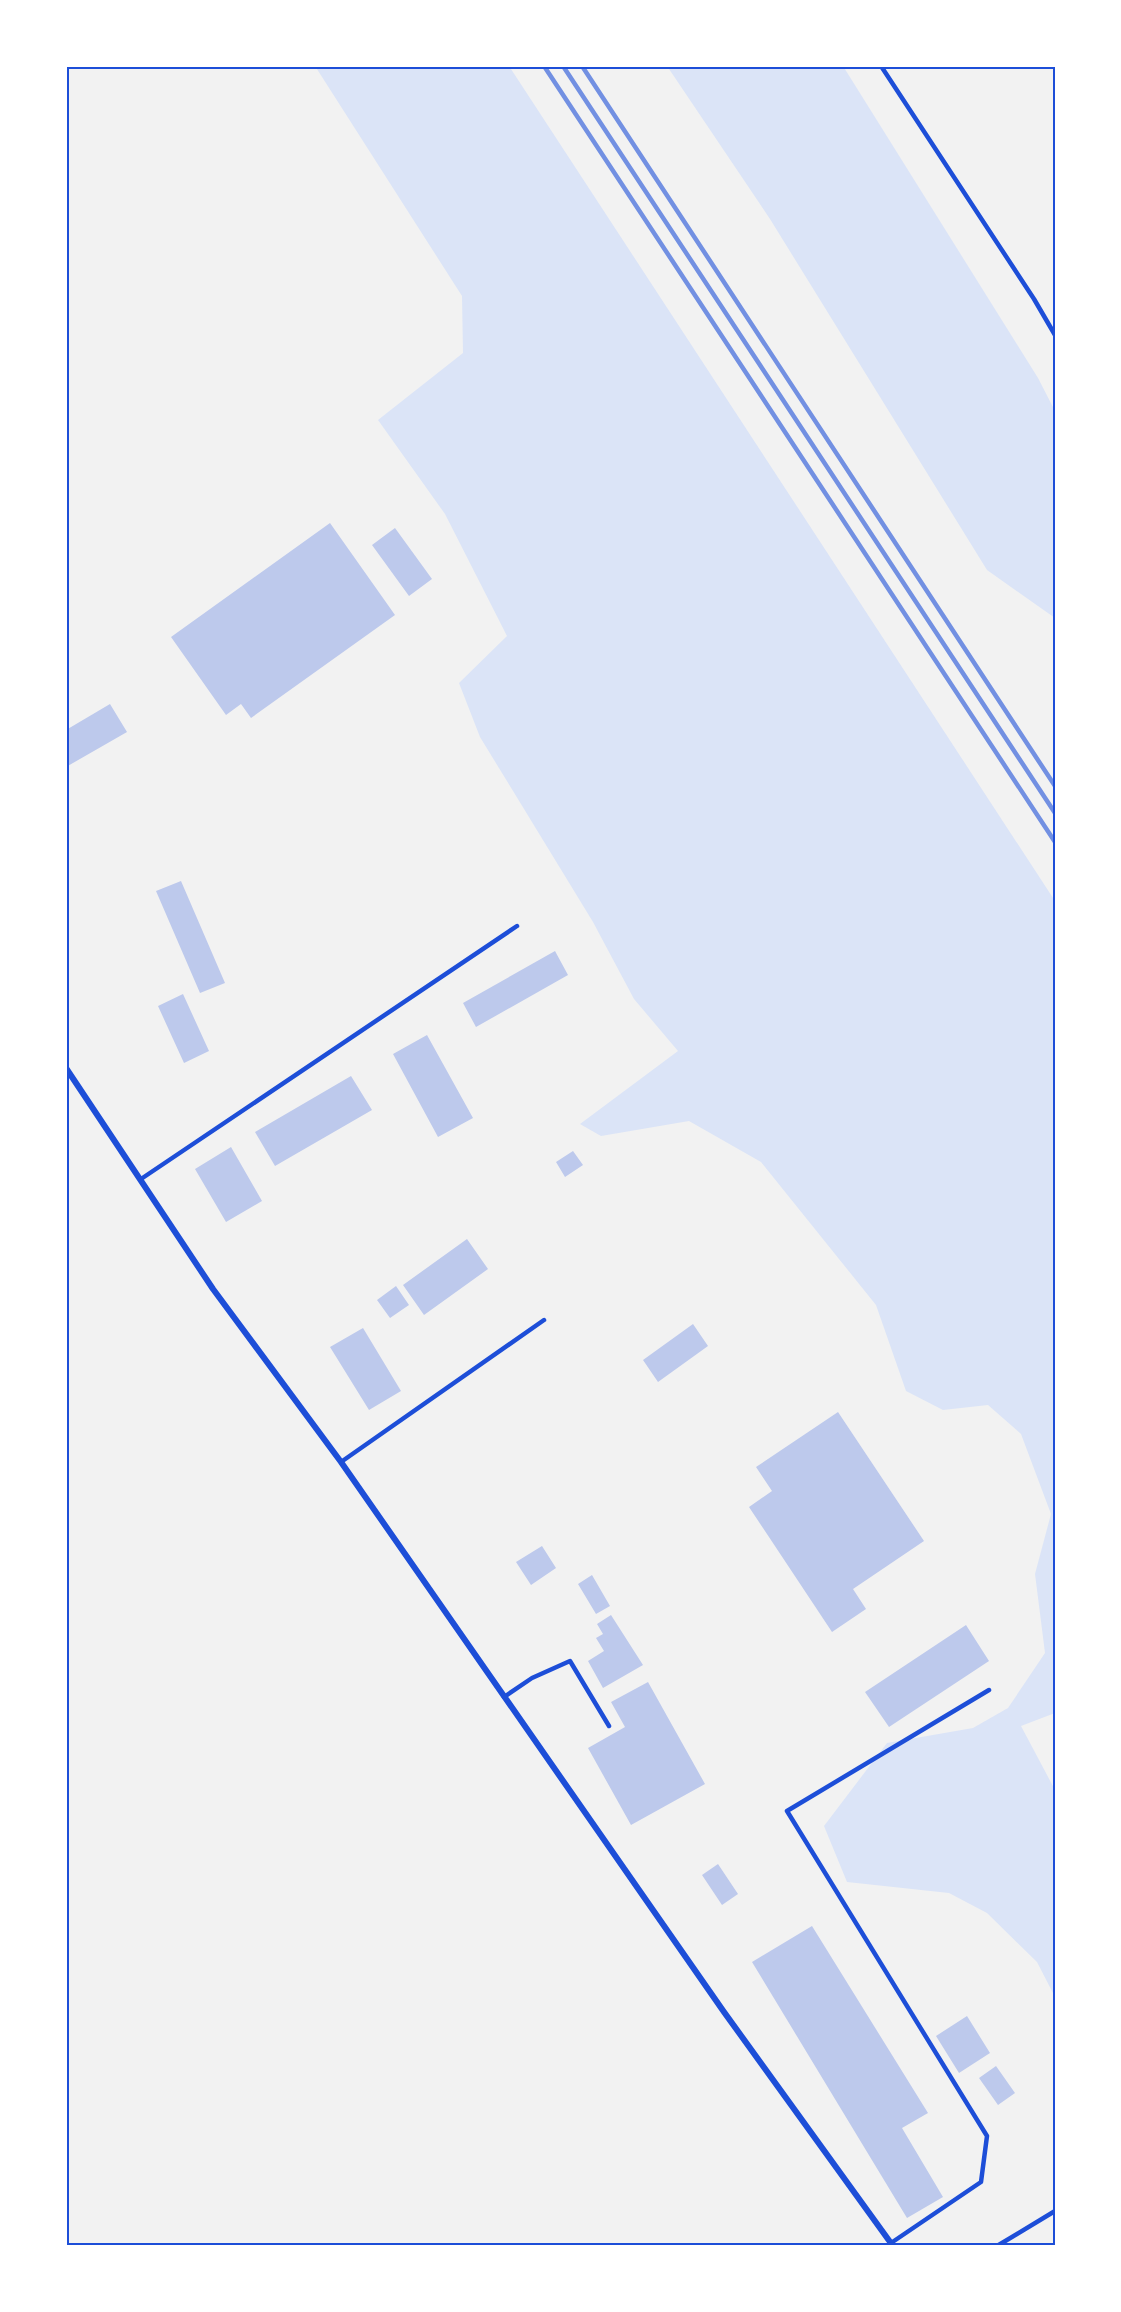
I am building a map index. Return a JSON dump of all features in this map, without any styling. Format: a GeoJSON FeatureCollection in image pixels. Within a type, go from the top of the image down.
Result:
{"type":"FeatureCollection","features":[{"type":"Feature","properties":{"kind":"street"},"geometry":{"type":"LineString","coordinates":[[66,1068],[213,1289],[340,1462],[724,2012],[892,2244]]}},
{"type":"Feature","properties":{"kind":"lane"},"geometry":{"type":"LineString","coordinates":[[880,66],[1034,299],[1055,335]]}},
{"type":"Feature","properties":{"kind":"lane"},"geometry":{"type":"LineString","coordinates":[[141,1179],[517,926]]}},
{"type":"Feature","properties":{"kind":"lane"},"geometry":{"type":"LineString","coordinates":[[340,1462],[544,1320]]}},
{"type":"Feature","properties":{"kind":"lane"},"geometry":{"type":"LineString","coordinates":[[504,1697],[532,1678],[570,1661],[609,1726]]}},
{"type":"Feature","properties":{"kind":"lane"},"geometry":{"type":"LineString","coordinates":[[892,2244],[981,2182],[987,2136],[787,1811],[989,1690]]}},
{"type":"Feature","properties":{"kind":"lane"},"geometry":{"type":"LineString","coordinates":[[997,2246],[1055,2211]]}},
{"type":"Feature","properties":{"kind":"shaded area"},"geometry":{"type":"Polygon","coordinates":[[[315,66],[509,66],[1055,901],[1055,1713],[1021,1726],[1055,1790],[1055,1997],[1037,1962],[987,1913],[949,1893],[847,1882],[824,1826],[887,1743],[973,1728],[1008,1708],[1045,1653],[1035,1574],[1051,1514],[1021,1434],[988,1405],[943,1410],[906,1391],[876,1305],[761,1162],[689,1121],[601,1136],[580,1124],[678,1051],[634,999],[593,922],[480,737],[459,683],[507,636],[445,514],[378,420],[463,353],[462,296],[315,66]]]}},
{"type":"Feature","properties":{"kind":"shaded area"},"geometry":{"type":"Polygon","coordinates":[[[667,66],[843,66],[1038,378],[1055,411],[1055,618],[987,570],[770,219],[667,66]]]}},
{"type":"Feature","properties":{"kind":"building"},"geometry":{"type":"Polygon","coordinates":[[[330,523],[395,615],[251,718],[241,704],[226,715],[171,637],[330,523]]]}},
{"type":"Feature","properties":{"kind":"building"},"geometry":{"type":"Polygon","coordinates":[[[395,528],[432,579],[409,596],[372,545],[395,528]]]}},
{"type":"Feature","properties":{"kind":"building"},"geometry":{"type":"Polygon","coordinates":[[[110,704],[127,732],[66,767],[66,730],[110,704]]]}},
{"type":"Feature","properties":{"kind":"building"},"geometry":{"type":"Polygon","coordinates":[[[181,881],[225,983],[200,993],[156,891],[181,881]]]}},
{"type":"Feature","properties":{"kind":"building"},"geometry":{"type":"Polygon","coordinates":[[[555,951],[568,975],[476,1027],[463,1003],[555,951]]]}},
{"type":"Feature","properties":{"kind":"building"},"geometry":{"type":"Polygon","coordinates":[[[183,994],[209,1051],[184,1063],[158,1006],[183,994]]]}},
{"type":"Feature","properties":{"kind":"building"},"geometry":{"type":"Polygon","coordinates":[[[427,1035],[473,1118],[438,1137],[393,1054],[427,1035]]]}},
{"type":"Feature","properties":{"kind":"building"},"geometry":{"type":"Polygon","coordinates":[[[351,1076],[372,1110],[275,1166],[255,1132],[351,1076]]]}},
{"type":"Feature","properties":{"kind":"building"},"geometry":{"type":"Polygon","coordinates":[[[231,1147],[262,1201],[226,1222],[195,1169],[231,1147]]]}},
{"type":"Feature","properties":{"kind":"building"},"geometry":{"type":"Polygon","coordinates":[[[573,1151],[583,1165],[565,1177],[556,1162],[573,1151]]]}},
{"type":"Feature","properties":{"kind":"building"},"geometry":{"type":"Polygon","coordinates":[[[467,1239],[488,1269],[424,1315],[403,1285],[467,1239]]]}},
{"type":"Feature","properties":{"kind":"building"},"geometry":{"type":"Polygon","coordinates":[[[396,1286],[409,1305],[390,1318],[377,1300],[396,1286]]]}},
{"type":"Feature","properties":{"kind":"building"},"geometry":{"type":"Polygon","coordinates":[[[693,1324],[708,1346],[658,1382],[643,1360],[693,1324]]]}},
{"type":"Feature","properties":{"kind":"building"},"geometry":{"type":"Polygon","coordinates":[[[363,1328],[401,1391],[369,1410],[330,1347],[363,1328]]]}},
{"type":"Feature","properties":{"kind":"building"},"geometry":{"type":"Polygon","coordinates":[[[838,1412],[924,1541],[853,1589],[866,1609],[832,1632],[749,1507],[772,1491],[756,1467],[838,1412]]]}},
{"type":"Feature","properties":{"kind":"building"},"geometry":{"type":"Polygon","coordinates":[[[542,1546],[556,1568],[531,1585],[516,1562],[542,1546]]]}},
{"type":"Feature","properties":{"kind":"building"},"geometry":{"type":"Polygon","coordinates":[[[592,1575],[610,1606],[596,1614],[578,1584],[592,1575]]]}},
{"type":"Feature","properties":{"kind":"building"},"geometry":{"type":"Polygon","coordinates":[[[611,1615],[643,1665],[603,1688],[588,1661],[604,1651],[596,1638],[603,1634],[597,1624],[611,1615]]]}},
{"type":"Feature","properties":{"kind":"building"},"geometry":{"type":"Polygon","coordinates":[[[966,1625],[989,1661],[889,1727],[865,1692],[966,1625]]]}},
{"type":"Feature","properties":{"kind":"building"},"geometry":{"type":"Polygon","coordinates":[[[648,1682],[705,1784],[631,1825],[588,1748],[625,1727],[611,1702],[648,1682]]]}},
{"type":"Feature","properties":{"kind":"building"},"geometry":{"type":"Polygon","coordinates":[[[718,1864],[738,1894],[722,1905],[702,1875],[718,1864]]]}},
{"type":"Feature","properties":{"kind":"building"},"geometry":{"type":"Polygon","coordinates":[[[812,1926],[928,2113],[902,2128],[943,2197],[907,2218],[752,1962],[812,1926]]]}},
{"type":"Feature","properties":{"kind":"building"},"geometry":{"type":"Polygon","coordinates":[[[967,2016],[990,2053],[959,2073],[936,2036],[967,2016]]]}},
{"type":"Feature","properties":{"kind":"building"},"geometry":{"type":"Polygon","coordinates":[[[996,2066],[1015,2093],[998,2105],[979,2078],[996,2066]]]}},
{"type":"Feature","properties":{"kind":"railway"},"geometry":{"type":"LineString","coordinates":[[544,66],[1055,842]]}},
{"type":"Feature","properties":{"kind":"railway"},"geometry":{"type":"LineString","coordinates":[[563,66],[1055,813]]}},
{"type":"Feature","properties":{"kind":"railway"},"geometry":{"type":"LineString","coordinates":[[582,66],[1055,786]]}}]}
